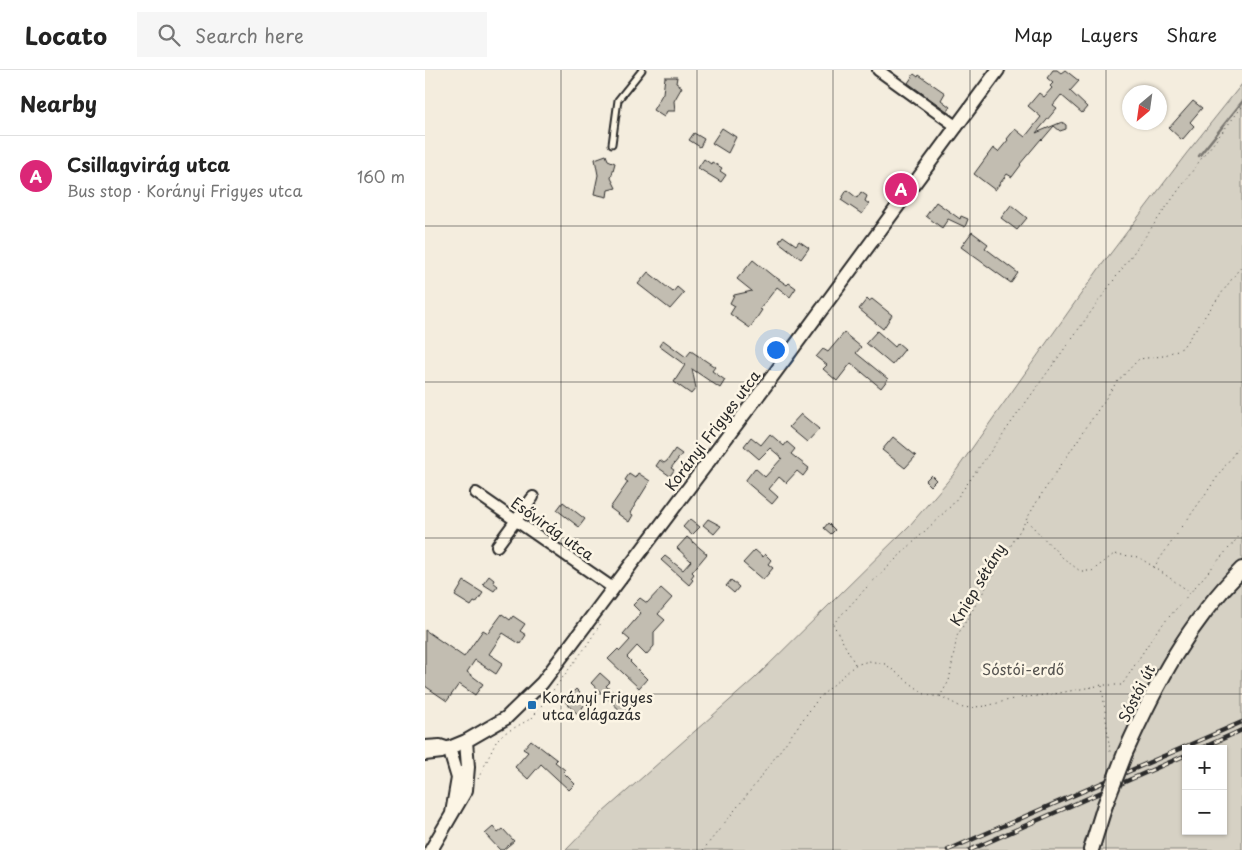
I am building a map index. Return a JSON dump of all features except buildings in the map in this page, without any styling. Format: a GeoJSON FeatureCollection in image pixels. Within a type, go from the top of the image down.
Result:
{"type":"FeatureCollection","features":[{"type":"Feature","properties":{"kind":"main road","name":"Sóstói út"},"geometry":{"type":"LineString","coordinates":[[1091,850],[1105,805],[1125,753],[1154,690],[1187,633],[1206,607],[1242,569]]}},
{"type":"Feature","properties":{"kind":"street"},"geometry":{"type":"LineString","coordinates":[[878,70],[957,126]]}},
{"type":"Feature","properties":{"kind":"street","name":"Korányi Frigyes utca"},"geometry":{"type":"LineString","coordinates":[[449,748],[466,741],[506,718],[541,683],[766,385],[998,70]]}},
{"type":"Feature","properties":{"kind":"street","name":"Esővirág utca"},"geometry":{"type":"LineString","coordinates":[[476,493],[613,588]]}},
{"type":"Feature","properties":{"kind":"street"},"geometry":{"type":"LineString","coordinates":[[497,546],[533,497]]}},
{"type":"Feature","properties":{"kind":"street"},"geometry":{"type":"LineString","coordinates":[[431,850],[466,790],[468,767],[466,741]]}},
{"type":"Feature","properties":{"kind":"street"},"geometry":{"type":"LineString","coordinates":[[425,746],[439,744],[449,748]]}},
{"type":"Feature","properties":{"kind":"street"},"geometry":{"type":"LineString","coordinates":[[449,748],[458,778],[452,813]]}},
{"type":"Feature","properties":{"kind":"street"},"geometry":{"type":"LineString","coordinates":[[425,755],[441,754],[449,748]]}},
{"type":"Feature","properties":{"kind":"lane"},"geometry":{"type":"LineString","coordinates":[[612,144],[617,100],[642,70]]}},
{"type":"Feature","properties":{"kind":"path"},"geometry":{"type":"LineString","coordinates":[[855,665],[833,624],[866,588],[952,505],[1201,159],[1242,107]]}},
{"type":"Feature","properties":{"kind":"path","name":"Kniep sétány"},"geometry":{"type":"LineString","coordinates":[[940,696],[949,681],[957,636],[1026,520],[1116,383],[1139,359],[1163,356],[1182,348],[1242,265]]}},
{"type":"Feature","properties":{"kind":"path"},"geometry":{"type":"LineString","coordinates":[[1154,567],[1242,442]]}},
{"type":"Feature","properties":{"kind":"path"},"geometry":{"type":"LineString","coordinates":[[1026,520],[1063,558],[1080,571],[1092,571],[1114,554],[1138,557],[1191,592]]}},
{"type":"Feature","properties":{"kind":"path"},"geometry":{"type":"LineString","coordinates":[[703,850],[754,786],[818,699],[855,665],[869,661],[885,664],[926,694],[940,696],[963,708],[986,706],[1017,698],[1054,694],[1102,685],[1122,685],[1156,632],[1242,533]]}},
{"type":"Feature","properties":{"kind":"path"},"geometry":{"type":"LineString","coordinates":[[1102,685],[1110,752]]}},
{"type":"Feature","properties":{"kind":"green space","name":"Sóstói-erdő"},"geometry":{"type":"Polygon","coordinates":[[[1242,84],[1242,850],[566,850],[602,813],[754,679],[910,525],[953,475],[1098,270],[1242,84]]]}},
{"type":"Feature","properties":{"kind":"waterway"},"geometry":{"type":"LineString","coordinates":[[1199,156],[1242,102]]}},
{"type":"Feature","properties":{"kind":"railway"},"geometry":{"type":"LineString","coordinates":[[948,850],[1242,722]]}},
{"type":"Feature","properties":{"kind":"railway"},"geometry":{"type":"LineString","coordinates":[[1209,745],[1242,730]]}},
{"type":"Feature","properties":{"kind":"railway"},"geometry":{"type":"LineString","coordinates":[[970,850],[1182,757]]}},
{"type":"Feature","properties":{"kind":"place","name":"Csillagvirág utca"},"geometry":{"type":"Point","coordinates":[901,189]}},
{"type":"Feature","properties":{"kind":"place","name":"Korányi Frigyes utca elágazás"},"geometry":{"type":"Point","coordinates":[532,705]}}]}
